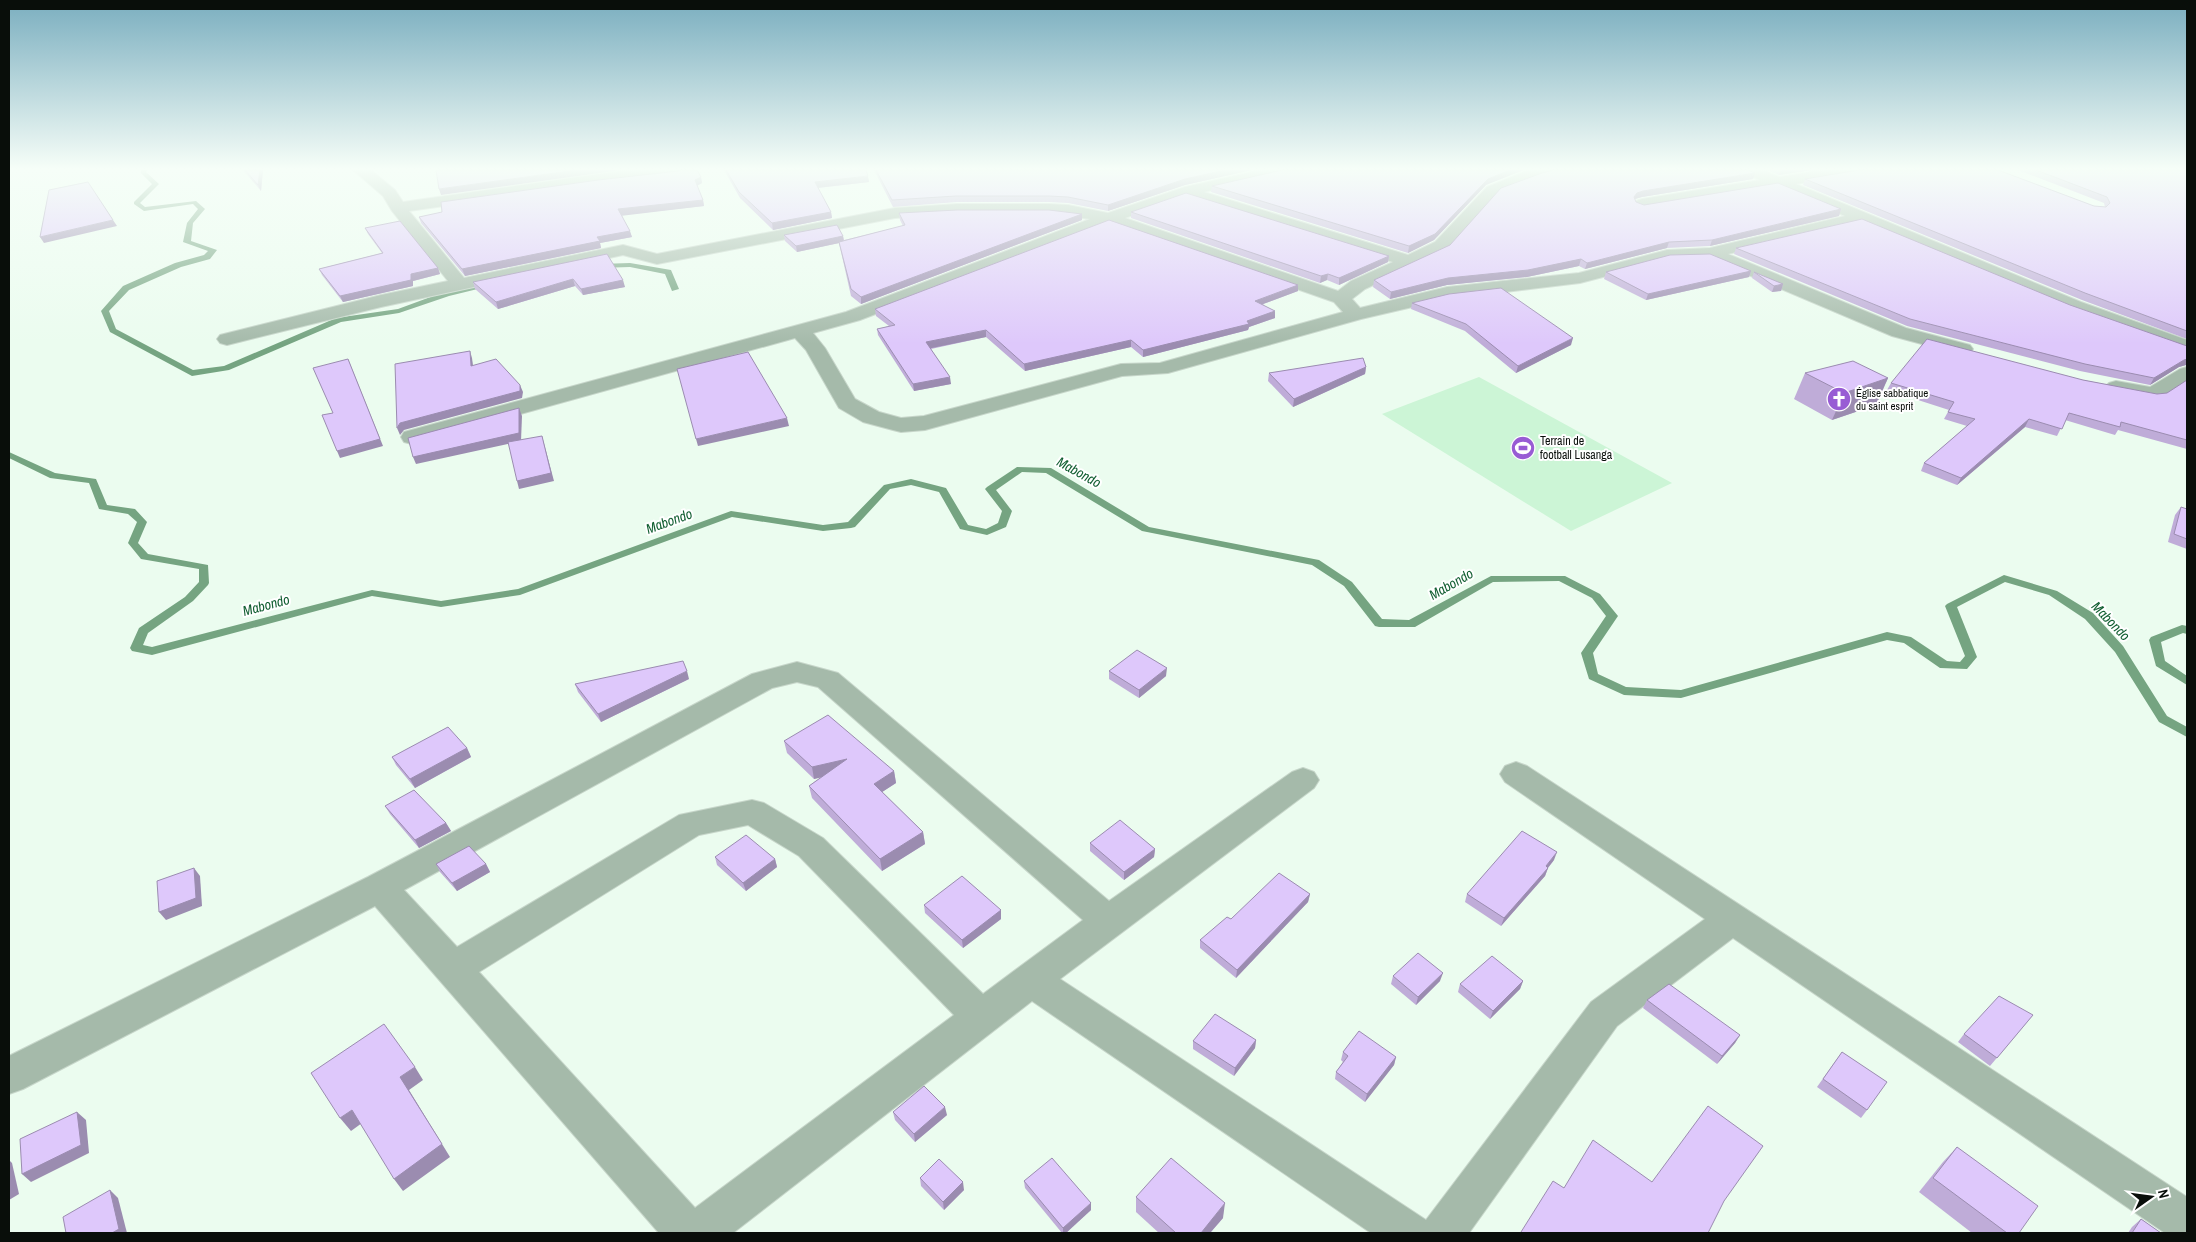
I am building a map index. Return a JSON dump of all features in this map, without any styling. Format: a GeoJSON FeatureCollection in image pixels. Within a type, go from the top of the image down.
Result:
{"type":"FeatureCollection","features":[{"type":"Feature","properties":{"kind":"street"},"geometry":{"type":"LineString","coordinates":[[414,228],[460,284]]}},
{"type":"Feature","properties":{"kind":"street"},"geometry":{"type":"LineString","coordinates":[[227,339],[381,301],[623,250],[657,259],[818,228]]}},
{"type":"Feature","properties":{"kind":"street"},"geometry":{"type":"LineString","coordinates":[[412,437],[801,332],[853,316],[1083,228]]}},
{"type":"Feature","properties":{"kind":"street"},"geometry":{"type":"LineString","coordinates":[[1138,228],[1342,298],[1355,315]]}},
{"type":"Feature","properties":{"kind":"street"},"geometry":{"type":"LineString","coordinates":[[1302,228],[1410,261]]}},
{"type":"Feature","properties":{"kind":"street"},"geometry":{"type":"LineString","coordinates":[[1342,298],[1358,285],[1441,246],[1458,228]]}},
{"type":"Feature","properties":{"kind":"street"},"geometry":{"type":"LineString","coordinates":[[801,332],[815,348],[847,403],[871,417],[901,425],[925,423],[1121,370],[1161,369],[1355,315],[1447,293],[1580,278],[1667,255],[1710,253],[1820,228]]}},
{"type":"Feature","properties":{"kind":"street"},"geometry":{"type":"LineString","coordinates":[[1888,228],[2074,306],[2187,347]]}},
{"type":"Feature","properties":{"kind":"street"},"geometry":{"type":"LineString","coordinates":[[1710,253],[1899,332],[1984,355]]}},
{"type":"Feature","properties":{"kind":"street"},"geometry":{"type":"LineString","coordinates":[[2097,383],[2153,394],[2187,373]]}},
{"type":"Feature","properties":{"kind":"street"},"geometry":{"type":"LineString","coordinates":[[9,1076],[380,887],[762,681],[797,672],[828,680],[1108,920]]}},
{"type":"Feature","properties":{"kind":"street"},"geometry":{"type":"LineString","coordinates":[[1516,774],[2187,1222]]}},
{"type":"Feature","properties":{"kind":"street"},"geometry":{"type":"LineString","coordinates":[[698,1233],[1108,920],[1303,780]]}},
{"type":"Feature","properties":{"kind":"street"},"geometry":{"type":"LineString","coordinates":[[452,969],[691,824],[752,812],[811,847],[982,1017]]}},
{"type":"Feature","properties":{"kind":"street"},"geometry":{"type":"LineString","coordinates":[[380,887],[688,1233]]}},
{"type":"Feature","properties":{"kind":"street"},"geometry":{"type":"LineString","coordinates":[[1442,1233],[1604,1014],[1733,918]]}},
{"type":"Feature","properties":{"kind":"street"},"geometry":{"type":"LineString","coordinates":[[1030,979],[1409,1233]]}},
{"type":"Feature","properties":{"kind":"green space","name":"Terrain de football Lusanga"},"geometry":{"type":"Polygon","coordinates":[[[1479,377],[1672,483],[1571,531],[1382,414],[1479,377]]]}},
{"type":"Feature","properties":{"kind":"building"},"geometry":{"type":"Polygon","coordinates":[[[42,228],[79,228],[40,237],[42,228]]]}},
{"type":"Feature","properties":{"kind":"building"},"geometry":{"type":"Polygon","coordinates":[[[365,228],[406,228],[438,268],[411,274],[411,280],[340,296],[319,269],[383,253],[365,228]]]}},
{"type":"Feature","properties":{"kind":"building"},"geometry":{"type":"Polygon","coordinates":[[[428,228],[628,228],[630,231],[597,237],[600,241],[462,269],[428,228]]]}},
{"type":"Feature","properties":{"kind":"building"},"geometry":{"type":"Polygon","coordinates":[[[821,228],[839,228],[843,236],[796,246],[784,235],[821,228]]]}},
{"type":"Feature","properties":{"kind":"building"},"geometry":{"type":"Polygon","coordinates":[[[894,228],[1045,228],[861,297],[851,289],[839,242],[894,228]]]}},
{"type":"Feature","properties":{"kind":"building"},"geometry":{"type":"Polygon","coordinates":[[[1088,228],[1132,228],[1298,285],[1255,301],[1275,311],[1247,321],[1249,324],[1143,350],[1131,340],[1024,364],[986,330],[926,342],[950,377],[913,384],[877,329],[895,325],[875,309],[1088,228]]]}},
{"type":"Feature","properties":{"kind":"building"},"geometry":{"type":"Polygon","coordinates":[[[1178,228],[1299,228],[1389,256],[1339,278],[1328,274],[1321,276],[1178,228]]]}},
{"type":"Feature","properties":{"kind":"building"},"geometry":{"type":"Polygon","coordinates":[[[1350,228],[1441,228],[1435,234],[1409,246],[1350,228]]]}},
{"type":"Feature","properties":{"kind":"building"},"geometry":{"type":"Polygon","coordinates":[[[1465,228],[1762,228],[1712,240],[1669,242],[1587,263],[1581,259],[1528,270],[1448,278],[1391,292],[1374,280],[1450,245],[1465,228]]]}},
{"type":"Feature","properties":{"kind":"building"},"geometry":{"type":"Polygon","coordinates":[[[1823,228],[1884,228],[2070,305],[2187,346],[2187,359],[2154,378],[2085,364],[1910,319],[1736,248],[1823,228]]]}},
{"type":"Feature","properties":{"kind":"building"},"geometry":{"type":"Polygon","coordinates":[[[1925,228],[2187,228],[2187,331],[2085,293],[1925,228]]]}},
{"type":"Feature","properties":{"kind":"building"},"geometry":{"type":"Polygon","coordinates":[[[607,254],[623,280],[581,289],[573,279],[496,302],[473,282],[607,254]]]}},
{"type":"Feature","properties":{"kind":"building"},"geometry":{"type":"Polygon","coordinates":[[[1710,254],[1751,271],[1648,294],[1606,272],[1670,255],[1710,254]]]}},
{"type":"Feature","properties":{"kind":"building"},"geometry":{"type":"Polygon","coordinates":[[[1754,272],[1783,284],[1774,286],[1754,272]]]}},
{"type":"Feature","properties":{"kind":"building"},"geometry":{"type":"Polygon","coordinates":[[[1501,288],[1573,338],[1518,366],[1466,324],[1412,303],[1449,294],[1501,288]]]}},
{"type":"Feature","properties":{"kind":"building"},"geometry":{"type":"Polygon","coordinates":[[[1927,339],[2083,380],[2157,394],[2167,393],[2187,380],[2187,440],[2121,422],[2120,427],[2069,413],[2062,429],[2029,419],[1961,478],[1924,463],[1975,419],[1948,412],[1954,402],[1891,383],[1927,339]]]}},
{"type":"Feature","properties":{"kind":"building"},"geometry":{"type":"Polygon","coordinates":[[[470,351],[471,366],[496,359],[520,385],[520,391],[400,423],[397,428],[395,364],[470,351]]]}},
{"type":"Feature","properties":{"kind":"building"},"geometry":{"type":"Polygon","coordinates":[[[748,352],[787,418],[696,439],[677,369],[748,352]]]}},
{"type":"Feature","properties":{"kind":"building"},"geometry":{"type":"Polygon","coordinates":[[[1363,358],[1366,367],[1294,399],[1269,373],[1363,358]]]}},
{"type":"Feature","properties":{"kind":"building"},"geometry":{"type":"Polygon","coordinates":[[[348,359],[380,439],[337,451],[322,415],[333,413],[313,368],[348,359]]]}},
{"type":"Feature","properties":{"kind":"building"},"geometry":{"type":"Polygon","coordinates":[[[1853,361],[1888,378],[1844,393],[1805,373],[1853,361]]]}},
{"type":"Feature","properties":{"kind":"building"},"geometry":{"type":"Polygon","coordinates":[[[519,408],[519,433],[413,457],[408,438],[519,408]]]}},
{"type":"Feature","properties":{"kind":"building"},"geometry":{"type":"Polygon","coordinates":[[[542,436],[551,473],[517,481],[508,442],[542,436]]]}},
{"type":"Feature","properties":{"kind":"building"},"geometry":{"type":"Polygon","coordinates":[[[2181,507],[2187,509],[2187,539],[2174,534],[2181,507]]]}},
{"type":"Feature","properties":{"kind":"building"},"geometry":{"type":"Polygon","coordinates":[[[1137,650],[1167,668],[1139,690],[1109,671],[1137,650]]]}},
{"type":"Feature","properties":{"kind":"building"},"geometry":{"type":"Polygon","coordinates":[[[683,661],[687,671],[598,714],[575,684],[683,661]]]}},
{"type":"Feature","properties":{"kind":"building"},"geometry":{"type":"Polygon","coordinates":[[[828,715],[894,771],[874,784],[923,832],[880,859],[809,786],[847,759],[812,767],[784,741],[828,715]]]}},
{"type":"Feature","properties":{"kind":"building"},"geometry":{"type":"Polygon","coordinates":[[[448,727],[467,748],[410,779],[392,757],[448,727]]]}},
{"type":"Feature","properties":{"kind":"building"},"geometry":{"type":"Polygon","coordinates":[[[414,790],[446,823],[415,840],[385,806],[414,790]]]}},
{"type":"Feature","properties":{"kind":"building"},"geometry":{"type":"Polygon","coordinates":[[[1120,820],[1155,849],[1124,872],[1090,843],[1120,820]]]}},
{"type":"Feature","properties":{"kind":"building"},"geometry":{"type":"Polygon","coordinates":[[[1522,831],[1557,852],[1546,866],[1548,868],[1504,918],[1467,894],[1522,831]]]}},
{"type":"Feature","properties":{"kind":"building"},"geometry":{"type":"Polygon","coordinates":[[[746,835],[775,859],[743,883],[715,857],[746,835]]]}},
{"type":"Feature","properties":{"kind":"building"},"geometry":{"type":"Polygon","coordinates":[[[469,846],[486,864],[452,883],[436,864],[469,846]]]}},
{"type":"Feature","properties":{"kind":"building"},"geometry":{"type":"Polygon","coordinates":[[[194,868],[196,898],[159,912],[157,881],[194,868]]]}},
{"type":"Feature","properties":{"kind":"building"},"geometry":{"type":"Polygon","coordinates":[[[1279,873],[1310,894],[1237,970],[1200,940],[1227,917],[1231,919],[1279,873]]]}},
{"type":"Feature","properties":{"kind":"building"},"geometry":{"type":"Polygon","coordinates":[[[962,876],[1001,910],[962,940],[924,905],[962,876]]]}},
{"type":"Feature","properties":{"kind":"building"},"geometry":{"type":"Polygon","coordinates":[[[1418,953],[1443,973],[1418,997],[1393,976],[1418,953]]]}},
{"type":"Feature","properties":{"kind":"building"},"geometry":{"type":"Polygon","coordinates":[[[1492,956],[1523,981],[1493,1011],[1460,984],[1492,956]]]}},
{"type":"Feature","properties":{"kind":"building"},"geometry":{"type":"Polygon","coordinates":[[[1669,984],[1740,1035],[1722,1056],[1647,1000],[1669,984]]]}},
{"type":"Feature","properties":{"kind":"building"},"geometry":{"type":"Polygon","coordinates":[[[1999,996],[2033,1015],[1997,1058],[1964,1034],[1999,996]]]}},
{"type":"Feature","properties":{"kind":"building"},"geometry":{"type":"Polygon","coordinates":[[[1215,1014],[1256,1040],[1235,1068],[1193,1041],[1215,1014]]]}},
{"type":"Feature","properties":{"kind":"building"},"geometry":{"type":"Polygon","coordinates":[[[384,1024],[415,1067],[400,1077],[442,1144],[394,1179],[352,1110],[340,1118],[311,1073],[384,1024]]]}},
{"type":"Feature","properties":{"kind":"building"},"geometry":{"type":"Polygon","coordinates":[[[1359,1031],[1396,1057],[1367,1094],[1336,1072],[1348,1056],[1343,1052],[1359,1031]]]}},
{"type":"Feature","properties":{"kind":"building"},"geometry":{"type":"Polygon","coordinates":[[[1842,1052],[1887,1082],[1867,1110],[1823,1079],[1842,1052]]]}},
{"type":"Feature","properties":{"kind":"building"},"geometry":{"type":"Polygon","coordinates":[[[924,1086],[945,1107],[914,1134],[893,1112],[924,1086]]]}},
{"type":"Feature","properties":{"kind":"building"},"geometry":{"type":"Polygon","coordinates":[[[1708,1106],[1763,1146],[1724,1201],[1708,1233],[1521,1232],[1553,1181],[1564,1188],[1593,1140],[1652,1182],[1708,1106]]]}},
{"type":"Feature","properties":{"kind":"building"},"geometry":{"type":"Polygon","coordinates":[[[77,1112],[81,1145],[22,1174],[20,1139],[77,1112]]]}},
{"type":"Feature","properties":{"kind":"building"},"geometry":{"type":"Polygon","coordinates":[[[1957,1147],[2038,1206],[2019,1233],[2007,1233],[1933,1178],[1957,1147]]]}},
{"type":"Feature","properties":{"kind":"building"},"geometry":{"type":"Polygon","coordinates":[[[1052,1158],[1091,1203],[1063,1228],[1024,1181],[1052,1158]]]}},
{"type":"Feature","properties":{"kind":"building"},"geometry":{"type":"Polygon","coordinates":[[[1171,1158],[1225,1203],[1201,1233],[1176,1233],[1136,1197],[1171,1158]]]}},
{"type":"Feature","properties":{"kind":"building"},"geometry":{"type":"Polygon","coordinates":[[[939,1159],[963,1182],[943,1202],[920,1178],[939,1159]]]}},
{"type":"Feature","properties":{"kind":"building"},"geometry":{"type":"Polygon","coordinates":[[[110,1190],[119,1229],[112,1233],[66,1233],[63,1217],[110,1190]]]}},
{"type":"Feature","properties":{"kind":"building"},"geometry":{"type":"Polygon","coordinates":[[[2141,1219],[2161,1233],[2132,1233],[2141,1219]]]}},
{"type":"Feature","properties":{"kind":"waterway"},"geometry":{"type":"LineString","coordinates":[[189,228],[187,242],[213,250],[207,257],[178,265],[126,288],[105,311],[113,330],[192,373],[226,368],[339,320],[399,311],[447,294],[490,285]]}},
{"type":"Feature","properties":{"kind":"waterway"},"geometry":{"type":"LineString","coordinates":[[599,266],[630,265],[668,272],[675,289]]}},
{"type":"Feature","properties":{"kind":"waterway","name":"Mabondo"},"geometry":{"type":"LineString","coordinates":[[9,455],[53,476],[93,481],[103,507],[131,511],[142,522],[133,543],[145,557],[204,567],[204,583],[189,599],[143,631],[136,648],[152,651],[372,593],[441,604],[520,592],[731,514],[823,528],[851,525],[887,487],[911,482],[943,490],[964,527],[987,532],[1002,525],[1007,511],[990,489],[1020,469],[1048,470],[1146,529],[1315,562],[1348,584],[1379,623],[1411,624],[1491,579],[1561,578],[1596,596],[1612,616],[1587,653],[1593,676],[1624,691],[1681,694],[1887,636],[1907,640],[1944,665],[1963,666],[1971,657],[1951,606],[2004,578],[2053,593],[2089,616],[2119,649],[2163,719],[2187,733]]}},
{"type":"Feature","properties":{"kind":"waterway","name":"Mabondo"},"geometry":{"type":"LineString","coordinates":[[2187,630],[2182,629],[2155,640],[2160,663],[2187,681]]}},
{"type":"Feature","properties":{"kind":"place","name":"Église sabbatique du saint esprit"},"geometry":{"type":"Point","coordinates":[1839,399]}},
{"type":"Feature","properties":{"kind":"place","name":"Terrain de football Lusanga"},"geometry":{"type":"Point","coordinates":[1523,448]}}]}
